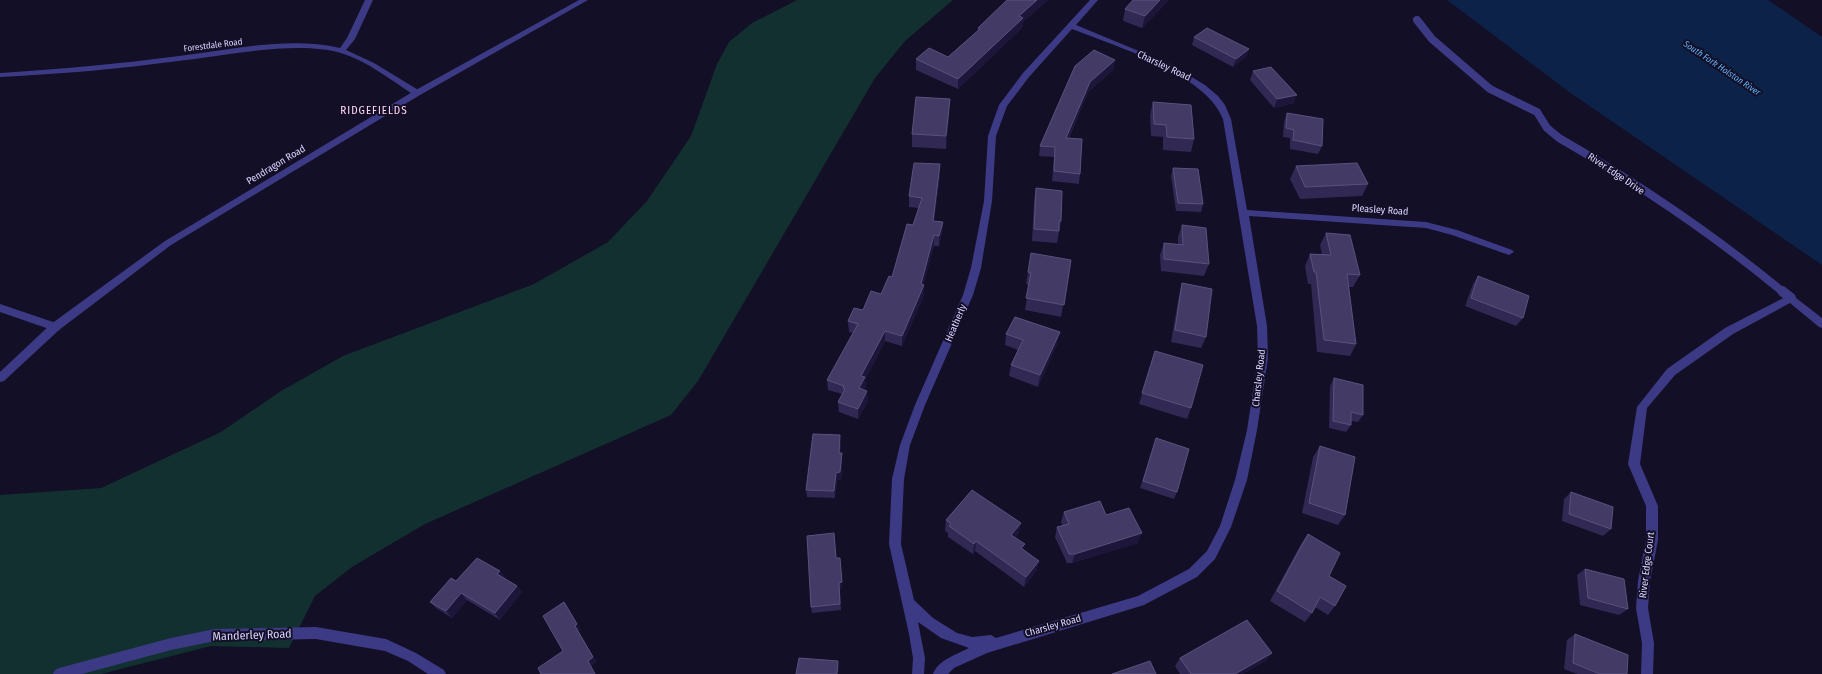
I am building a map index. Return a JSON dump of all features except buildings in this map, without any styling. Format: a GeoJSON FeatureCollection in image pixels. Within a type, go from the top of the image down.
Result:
{"type":"FeatureCollection","features":[{"type":"Feature","properties":{"kind":"street"},"geometry":{"type":"LineString","coordinates":[[342,50],[351,39],[369,0]]}},
{"type":"Feature","properties":{"kind":"street","name":"Pendragon Road"},"geometry":{"type":"LineString","coordinates":[[0,378],[55,327],[168,243],[417,93],[584,0]]}},
{"type":"Feature","properties":{"kind":"street","name":"Heatherly"},"geometry":{"type":"LineString","coordinates":[[918,674],[919,658],[895,544],[898,479],[905,446],[920,405],[968,295],[976,268],[988,200],[992,136],[1003,105],[1012,92],[1094,0]]}},
{"type":"Feature","properties":{"kind":"street","name":"Charsley Road"},"geometry":{"type":"LineString","coordinates":[[1015,638],[1140,601],[1193,573],[1211,555],[1225,526],[1241,480],[1252,430],[1263,358],[1262,326],[1244,213],[1227,119],[1217,99],[1207,90],[1180,72],[1072,26]]}},
{"type":"Feature","properties":{"kind":"street","name":"Forestdale Road"},"geometry":{"type":"LineString","coordinates":[[0,75],[86,69],[310,46],[342,50],[417,93]]}},
{"type":"Feature","properties":{"kind":"street","name":"Pleasley Road"},"geometry":{"type":"LineString","coordinates":[[1244,213],[1400,222],[1426,225],[1454,232],[1509,252]]}},
{"type":"Feature","properties":{"kind":"street","name":"River Edge Drive"},"geometry":{"type":"LineString","coordinates":[[1791,298],[1822,324]]}},
{"type":"Feature","properties":{"kind":"street","name":"River Edge Court"},"geometry":{"type":"LineString","coordinates":[[1647,674],[1648,643],[1642,608],[1644,581],[1652,540],[1652,506],[1634,464],[1642,407],[1671,372],[1729,331],[1791,298]]}},
{"type":"Feature","properties":{"kind":"street"},"geometry":{"type":"LineString","coordinates":[[0,308],[55,327]]}},
{"type":"Feature","properties":{"kind":"street"},"geometry":{"type":"LineString","coordinates":[[907,602],[921,617],[955,638],[972,643],[1015,638]]}},
{"type":"Feature","properties":{"kind":"street","name":"Manderley Road"},"geometry":{"type":"LineString","coordinates":[[59,674],[171,644],[214,635],[316,633],[386,645],[412,657],[440,674]]}},
{"type":"Feature","properties":{"kind":"street"},"geometry":{"type":"LineString","coordinates":[[939,674],[950,664],[984,647],[1015,638]]}},
{"type":"Feature","properties":{"kind":"lane","name":"River Edge Drive"},"geometry":{"type":"LineString","coordinates":[[1417,20],[1432,39],[1490,89],[1537,112],[1547,128],[1559,138],[1588,154],[1674,212],[1759,272],[1791,298]]}},
{"type":"Feature","properties":{"kind":"green space"},"geometry":{"type":"Polygon","coordinates":[[[797,0],[953,0],[905,41],[875,78],[698,381],[671,415],[425,524],[352,567],[315,596],[289,648],[211,646],[101,674],[0,674],[0,495],[101,488],[221,432],[281,391],[343,356],[534,284],[608,242],[647,201],[691,136],[717,64],[729,42],[752,23],[797,0]]]}},
{"type":"Feature","properties":{"kind":"water","name":"South Fork Holston River"},"geometry":{"type":"Polygon","coordinates":[[[1447,0],[1768,0],[1822,37],[1822,265],[1569,92],[1447,0]]]}},
{"type":"Feature","properties":{"kind":"district","name":"RIDGEFIELDS"},"geometry":{"type":"Point","coordinates":[374,110]}}]}
